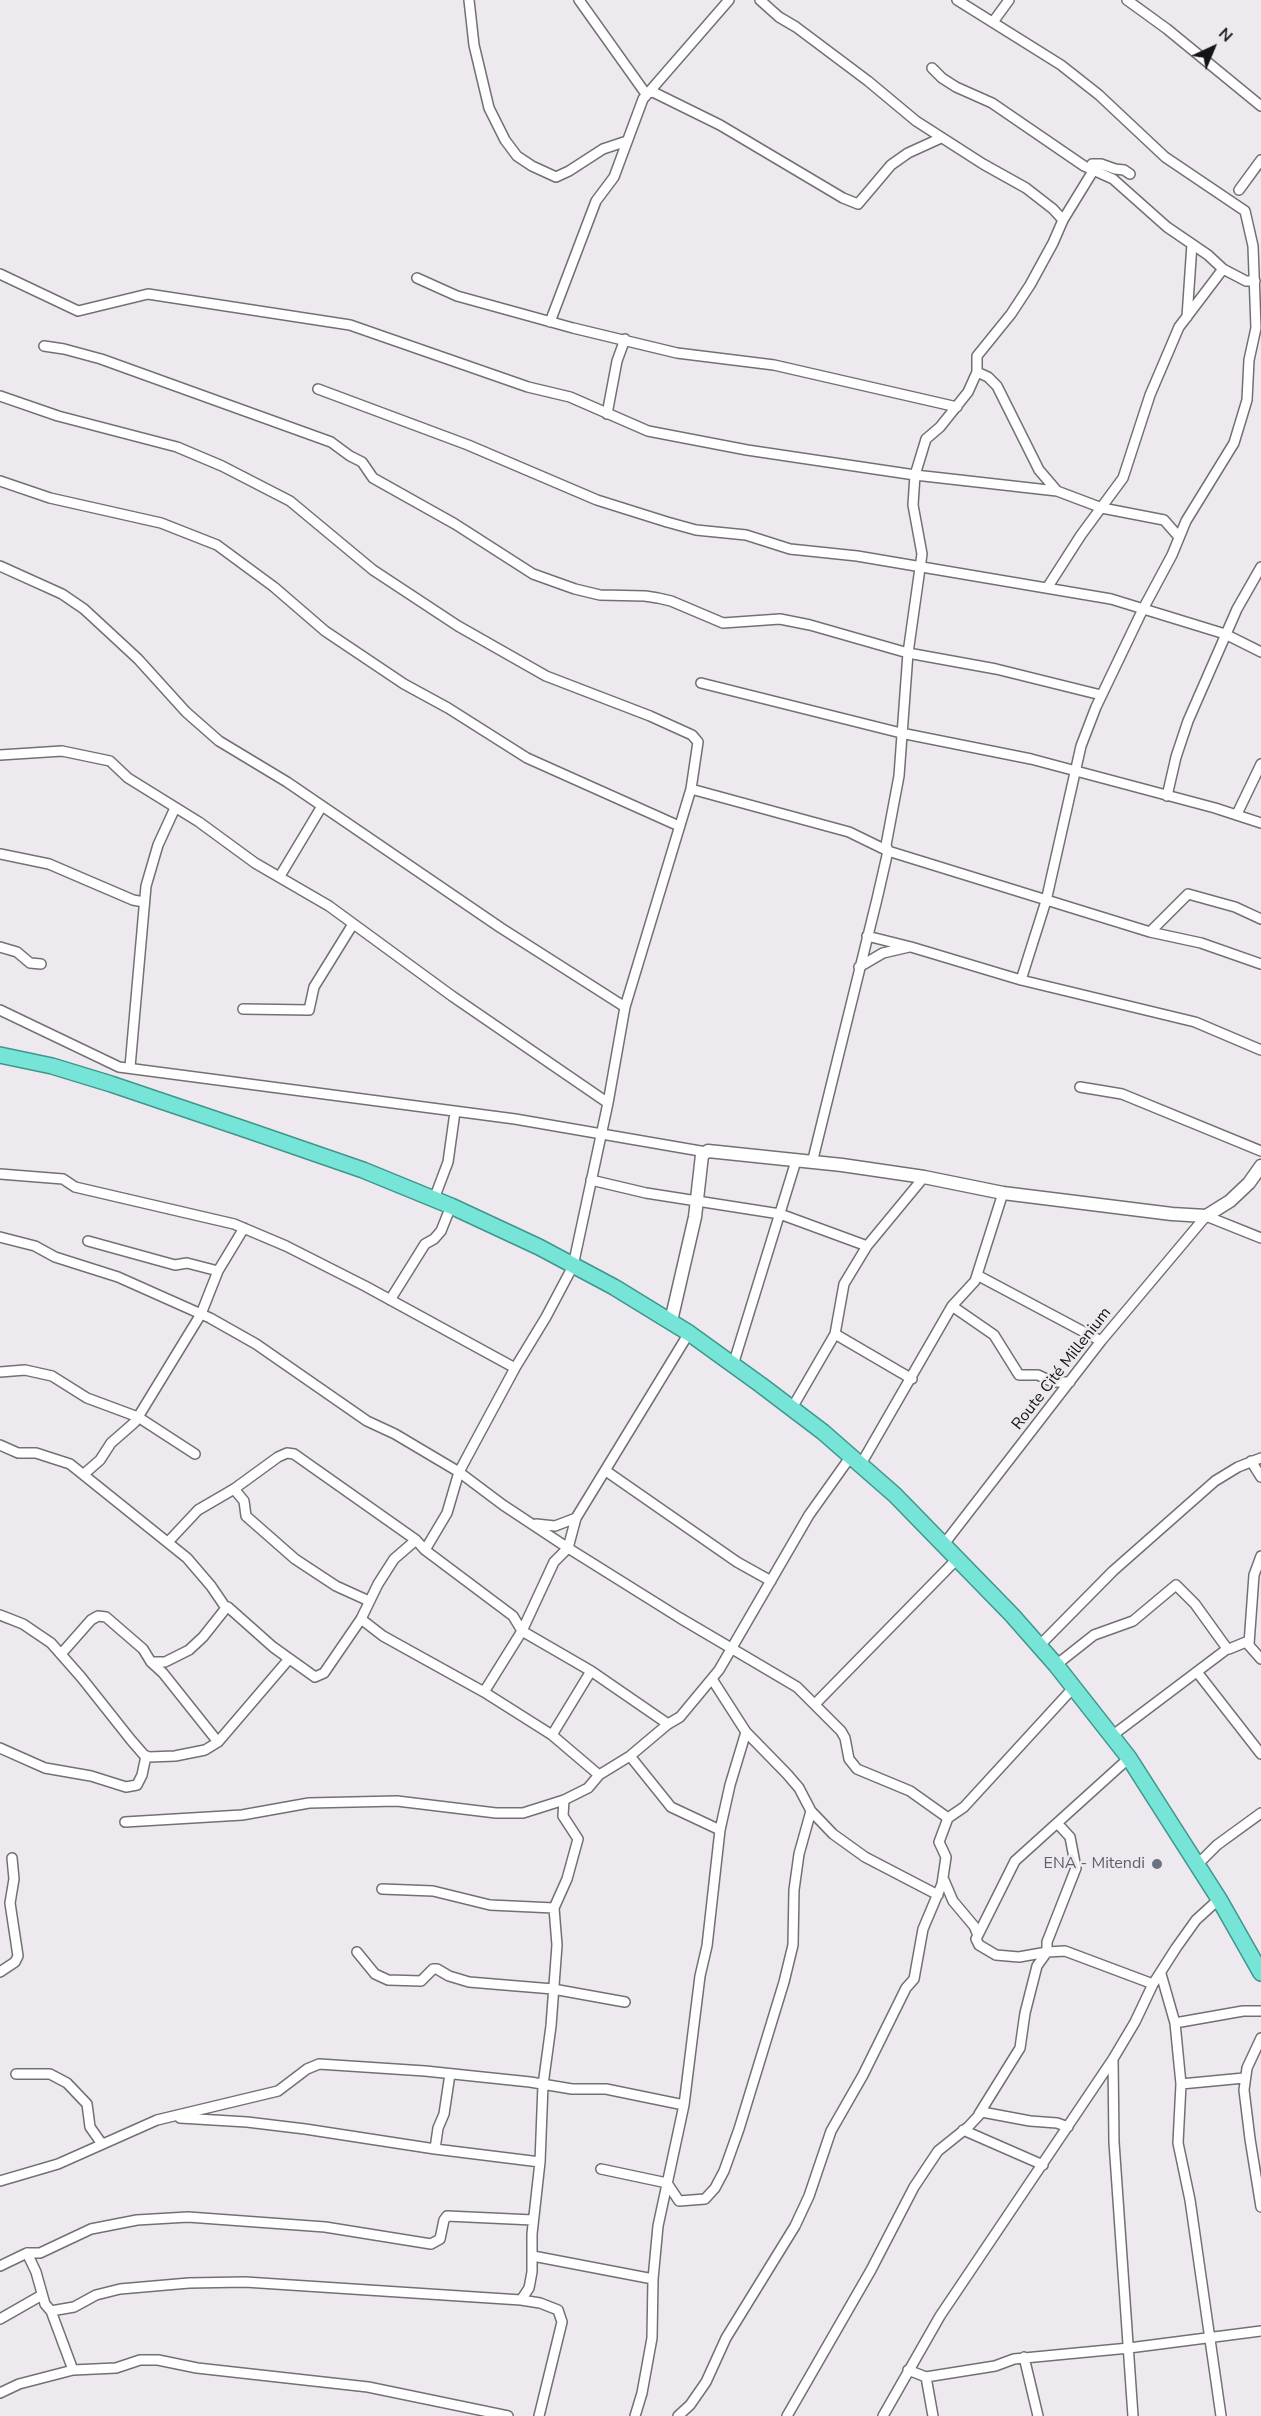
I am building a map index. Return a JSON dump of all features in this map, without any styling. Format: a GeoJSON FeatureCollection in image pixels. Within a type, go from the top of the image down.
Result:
{"type":"FeatureCollection","features":[{"type":"Feature","properties":{"kind":"highway"},"geometry":{"type":"LineString","coordinates":[[0,1055],[52,1066],[111,1084],[325,1157],[451,1206],[539,1247],[615,1287],[671,1321],[733,1365],[792,1408],[856,1460],[958,1558],[1056,1665],[1129,1758],[1219,1899],[1261,1973]]}},
{"type":"Feature","properties":{"kind":"street"},"geometry":{"type":"LineString","coordinates":[[469,0],[474,45],[489,108],[505,140],[518,156],[532,166],[556,177],[603,149],[627,141]]}},
{"type":"Feature","properties":{"kind":"street"},"geometry":{"type":"LineString","coordinates":[[579,0],[646,94]]}},
{"type":"Feature","properties":{"kind":"street"},"geometry":{"type":"LineString","coordinates":[[550,322],[596,201],[614,177],[646,94],[729,0]]}},
{"type":"Feature","properties":{"kind":"street"},"geometry":{"type":"LineString","coordinates":[[760,0],[779,17],[822,45],[899,108],[940,138],[1026,188],[1063,220]]}},
{"type":"Feature","properties":{"kind":"street"},"geometry":{"type":"LineString","coordinates":[[957,0],[1061,65],[1099,95],[1165,157],[1245,211]]}},
{"type":"Feature","properties":{"kind":"street"},"geometry":{"type":"LineString","coordinates":[[993,22],[1009,0]]}},
{"type":"Feature","properties":{"kind":"street"},"geometry":{"type":"LineString","coordinates":[[1127,0],[1167,29],[1261,106]]}},
{"type":"Feature","properties":{"kind":"street"},"geometry":{"type":"LineString","coordinates":[[932,68],[956,87],[992,103],[1093,171],[1122,186],[1167,227],[1223,269],[1246,281],[1255,281]]}},
{"type":"Feature","properties":{"kind":"street"},"geometry":{"type":"LineString","coordinates":[[646,94],[653,92],[720,125],[843,198],[858,204],[891,165],[908,153],[940,138]]}},
{"type":"Feature","properties":{"kind":"street"},"geometry":{"type":"LineString","coordinates":[[1239,190],[1261,160]]}},
{"type":"Feature","properties":{"kind":"street"},"geometry":{"type":"LineString","coordinates":[[812,1163],[888,851],[886,845],[899,776],[908,653],[921,568],[921,541],[913,505],[915,475],[926,439],[940,427],[968,392],[977,372],[977,356],[1011,314],[1030,285],[1063,220],[1093,171],[1092,164],[1124,170],[1130,174]]}},
{"type":"Feature","properties":{"kind":"street"},"geometry":{"type":"LineString","coordinates":[[1214,191],[1239,190]]}},
{"type":"Feature","properties":{"kind":"street"},"geometry":{"type":"LineString","coordinates":[[1021,980],[1046,901],[1082,746],[1101,695],[1192,509],[1234,443],[1247,400],[1249,360],[1256,328],[1255,281],[1253,246],[1239,190]]}},
{"type":"Feature","properties":{"kind":"street"},"geometry":{"type":"LineString","coordinates":[[1187,317],[1192,244]]}},
{"type":"Feature","properties":{"kind":"street"},"geometry":{"type":"LineString","coordinates":[[1047,588],[1081,535],[1123,478],[1150,395],[1179,327],[1223,269]]}},
{"type":"Feature","properties":{"kind":"street"},"geometry":{"type":"LineString","coordinates":[[0,274],[78,311],[148,294],[350,325],[528,387],[570,397],[658,433],[747,450],[915,475],[1057,491],[1102,508],[1164,520],[1179,537]]}},
{"type":"Feature","properties":{"kind":"street"},"geometry":{"type":"LineString","coordinates":[[417,278],[457,296],[550,322],[677,353],[774,365],[957,407]]}},
{"type":"Feature","properties":{"kind":"street"},"geometry":{"type":"LineString","coordinates":[[607,414],[617,361],[625,339]]}},
{"type":"Feature","properties":{"kind":"street"},"geometry":{"type":"LineString","coordinates":[[44,346],[101,359],[330,442],[362,462],[373,478],[455,524],[533,574],[575,589],[600,595],[645,596],[671,601],[723,623],[780,619],[810,625],[908,653],[996,669],[1101,695]]}},
{"type":"Feature","properties":{"kind":"street"},"geometry":{"type":"LineString","coordinates":[[977,372],[988,377],[997,386],[1040,470],[1057,491]]}},
{"type":"Feature","properties":{"kind":"street"},"geometry":{"type":"LineString","coordinates":[[318,389],[468,445],[597,500],[696,530],[746,535],[790,549],[857,556],[1111,599],[1225,633],[1261,652]]}},
{"type":"Feature","properties":{"kind":"street"},"geometry":{"type":"LineString","coordinates":[[0,396],[58,416],[177,447],[213,462],[290,501],[374,570],[458,626],[546,676],[650,716],[692,735],[698,742],[691,789],[667,876],[626,1006],[573,1266],[459,1472],[447,1513],[425,1550]]}},
{"type":"Feature","properties":{"kind":"street"},"geometry":{"type":"LineString","coordinates":[[0,481],[50,498],[161,524],[217,545],[274,587],[325,631],[404,684],[448,708],[527,758],[680,826]]}},
{"type":"Feature","properties":{"kind":"street"},"geometry":{"type":"LineString","coordinates":[[0,567],[72,600],[138,659],[203,728],[219,741],[267,769],[501,928],[626,1006]]}},
{"type":"Feature","properties":{"kind":"street"},"geometry":{"type":"LineString","coordinates":[[1167,796],[1180,743],[1225,633],[1261,567]]}},
{"type":"Feature","properties":{"kind":"street"},"geometry":{"type":"LineString","coordinates":[[701,684],[901,733],[1031,759],[1237,814],[1261,823]]}},
{"type":"Feature","properties":{"kind":"street"},"geometry":{"type":"LineString","coordinates":[[0,755],[62,751],[110,761],[128,778],[216,834],[255,863],[312,895],[452,996],[608,1103]]}},
{"type":"Feature","properties":{"kind":"street"},"geometry":{"type":"LineString","coordinates":[[1237,814],[1261,764]]}},
{"type":"Feature","properties":{"kind":"street"},"geometry":{"type":"LineString","coordinates":[[691,789],[849,832],[888,851],[1011,887],[1046,901],[1078,908],[1150,932],[1201,943],[1261,964]]}},
{"type":"Feature","properties":{"kind":"street"},"geometry":{"type":"LineString","coordinates":[[280,876],[322,806]]}},
{"type":"Feature","properties":{"kind":"street"},"geometry":{"type":"LineString","coordinates":[[130,1067],[146,886],[158,845],[176,808]]}},
{"type":"Feature","properties":{"kind":"street"},"geometry":{"type":"LineString","coordinates":[[0,854],[49,864],[133,900],[144,902]]}},
{"type":"Feature","properties":{"kind":"street"},"geometry":{"type":"LineString","coordinates":[[1150,932],[1188,894],[1235,907],[1261,919]]}},
{"type":"Feature","properties":{"kind":"street"},"geometry":{"type":"LineString","coordinates":[[243,1009],[309,1010],[314,987],[353,924]]}},
{"type":"Feature","properties":{"kind":"street"},"geometry":{"type":"LineString","coordinates":[[867,936],[1021,980],[1195,1022],[1261,1050]]}},
{"type":"Feature","properties":{"kind":"street"},"geometry":{"type":"LineString","coordinates":[[0,947],[17,952],[30,963],[41,964]]}},
{"type":"Feature","properties":{"kind":"street"},"geometry":{"type":"LineString","coordinates":[[859,967],[883,953],[911,947]]}},
{"type":"Feature","properties":{"kind":"street"},"geometry":{"type":"LineString","coordinates":[[0,1010],[119,1067],[515,1119],[706,1152],[843,1165],[924,1177],[1003,1193],[1172,1214],[1206,1216],[1261,1238]]}},
{"type":"Feature","properties":{"kind":"street"},"geometry":{"type":"LineString","coordinates":[[111,1084],[119,1067]]}},
{"type":"Feature","properties":{"kind":"street"},"geometry":{"type":"LineString","coordinates":[[1080,1087],[1122,1094],[1261,1151]]}},
{"type":"Feature","properties":{"kind":"street"},"geometry":{"type":"LineString","coordinates":[[434,1199],[448,1162],[455,1112]]}},
{"type":"Feature","properties":{"kind":"street"},"geometry":{"type":"LineString","coordinates":[[671,1321],[695,1217],[702,1155],[706,1152]]}},
{"type":"Feature","properties":{"kind":"street"},"geometry":{"type":"LineString","coordinates":[[733,1365],[796,1161]]}},
{"type":"Feature","properties":{"kind":"street"},"geometry":{"type":"LineString","coordinates":[[1206,1216],[1230,1201],[1249,1183],[1261,1166]]}},
{"type":"Feature","properties":{"kind":"street"},"geometry":{"type":"LineString","coordinates":[[0,1174],[63,1179],[75,1187],[213,1218],[244,1228],[286,1246],[515,1368]]}},
{"type":"Feature","properties":{"kind":"street"},"geometry":{"type":"LineString","coordinates":[[792,1408],[835,1334],[844,1284],[867,1246],[924,1177]]}},
{"type":"Feature","properties":{"kind":"street"},"geometry":{"type":"LineString","coordinates":[[591,1180],[646,1193],[780,1214],[867,1246]]}},
{"type":"Feature","properties":{"kind":"street"},"geometry":{"type":"LineString","coordinates":[[125,1822],[242,1815],[309,1803],[397,1801],[511,1814],[536,1810],[588,1788],[600,1775],[630,1756],[668,1724],[680,1717],[712,1679],[733,1649],[813,1509],[856,1460],[912,1379],[952,1306],[967,1292],[977,1275],[1003,1193]]}},
{"type":"Feature","properties":{"kind":"street"},"geometry":{"type":"LineString","coordinates":[[390,1300],[425,1245],[441,1231],[451,1206]]}},
{"type":"Feature","properties":{"kind":"street","name":"Route Cité Millenium"},"geometry":{"type":"LineString","coordinates":[[944,1544],[1101,1341],[1206,1216]]}},
{"type":"Feature","properties":{"kind":"street"},"geometry":{"type":"LineString","coordinates":[[84,1474],[100,1460],[111,1443],[138,1417],[201,1314],[218,1271],[244,1228]]}},
{"type":"Feature","properties":{"kind":"street"},"geometry":{"type":"LineString","coordinates":[[0,1237],[35,1246],[55,1257],[118,1277],[201,1314],[256,1344],[367,1421],[395,1434],[459,1472],[568,1548],[787,1680],[816,1703],[841,1731],[845,1738],[849,1760],[857,1769],[910,1791],[948,1818]]}},
{"type":"Feature","properties":{"kind":"street"},"geometry":{"type":"LineString","coordinates":[[88,1241],[175,1265],[187,1263],[218,1271]]}},
{"type":"Feature","properties":{"kind":"street"},"geometry":{"type":"LineString","coordinates":[[977,1275],[1101,1341]]}},
{"type":"Feature","properties":{"kind":"street"},"geometry":{"type":"LineString","coordinates":[[952,1306],[994,1335],[1019,1375],[1038,1376],[1053,1382],[1070,1382]]}},
{"type":"Feature","properties":{"kind":"street"},"geometry":{"type":"LineString","coordinates":[[484,1692],[522,1631],[554,1562],[568,1548],[576,1518],[689,1333]]}},
{"type":"Feature","properties":{"kind":"street"},"geometry":{"type":"LineString","coordinates":[[835,1334],[912,1379]]}},
{"type":"Feature","properties":{"kind":"street"},"geometry":{"type":"LineString","coordinates":[[0,1372],[24,1370],[45,1374],[87,1398],[138,1417],[195,1454]]}},
{"type":"Feature","properties":{"kind":"street"},"geometry":{"type":"LineString","coordinates":[[0,1444],[18,1454],[36,1453],[61,1459],[84,1474],[168,1542],[199,1571],[226,1608]]}},
{"type":"Feature","properties":{"kind":"street"},"geometry":{"type":"LineString","coordinates":[[168,1542],[187,1519],[198,1510],[234,1489],[278,1456],[287,1453],[294,1454],[417,1540],[425,1550],[513,1616],[522,1631],[591,1671],[668,1724]]}},
{"type":"Feature","properties":{"kind":"street"},"geometry":{"type":"LineString","coordinates":[[1039,1646],[1113,1571],[1193,1499],[1227,1472],[1256,1460],[1261,1477]]}},
{"type":"Feature","properties":{"kind":"street"},"geometry":{"type":"LineString","coordinates":[[606,1471],[737,1562],[771,1581]]}},
{"type":"Feature","properties":{"kind":"street"},"geometry":{"type":"LineString","coordinates":[[234,1489],[244,1501],[246,1516],[295,1559],[336,1586],[369,1601]]}},
{"type":"Feature","properties":{"kind":"street"},"geometry":{"type":"LineString","coordinates":[[529,1522],[555,1526],[576,1518]]}},
{"type":"Feature","properties":{"kind":"street"},"geometry":{"type":"LineString","coordinates":[[226,1608],[228,1606],[289,1659],[313,1676],[320,1676],[361,1619],[394,1559],[417,1540]]}},
{"type":"Feature","properties":{"kind":"street"},"geometry":{"type":"LineString","coordinates":[[1249,1644],[1254,1575],[1261,1556]]}},
{"type":"Feature","properties":{"kind":"street"},"geometry":{"type":"LineString","coordinates":[[816,1703],[958,1558]]}},
{"type":"Feature","properties":{"kind":"street"},"geometry":{"type":"LineString","coordinates":[[1056,1665],[1094,1635],[1133,1621],[1176,1585],[1195,1604],[1227,1648]]}},
{"type":"Feature","properties":{"kind":"street"},"geometry":{"type":"LineString","coordinates":[[151,1662],[165,1662],[189,1650],[203,1637],[226,1608]]}},
{"type":"Feature","properties":{"kind":"street"},"geometry":{"type":"LineString","coordinates":[[0,1615],[36,1632],[61,1654],[146,1756],[175,1756],[205,1750],[218,1742],[289,1659]]}},
{"type":"Feature","properties":{"kind":"street"},"geometry":{"type":"LineString","coordinates":[[61,1654],[91,1620],[102,1616],[122,1628],[143,1649],[151,1662],[163,1673],[218,1742]]}},
{"type":"Feature","properties":{"kind":"street"},"geometry":{"type":"LineString","coordinates":[[361,1619],[405,1650],[484,1692],[552,1735],[600,1775]]}},
{"type":"Feature","properties":{"kind":"street"},"geometry":{"type":"LineString","coordinates":[[1113,1735],[1227,1648],[1243,1642],[1249,1644],[1261,1659]]}},
{"type":"Feature","properties":{"kind":"street"},"geometry":{"type":"LineString","coordinates":[[552,1735],[591,1671]]}},
{"type":"Feature","properties":{"kind":"street"},"geometry":{"type":"LineString","coordinates":[[1197,1672],[1261,1754]]}},
{"type":"Feature","properties":{"kind":"street"},"geometry":{"type":"LineString","coordinates":[[712,1679],[746,1732],[799,1788],[811,1811],[833,1834],[865,1857],[938,1895]]}},
{"type":"Feature","properties":{"kind":"street"},"geometry":{"type":"LineString","coordinates":[[678,2416],[690,2405],[706,2382],[726,2338],[795,2226],[809,2196],[831,2131],[863,2075],[906,1988],[914,1979],[923,1929],[944,1878],[946,1857],[939,1842],[948,1818],[964,1807],[1074,1687]]}},
{"type":"Feature","properties":{"kind":"street"},"geometry":{"type":"LineString","coordinates":[[635,2416],[642,2393],[652,2338],[653,2279],[658,2226],[684,2105],[699,1976],[707,1946],[720,1830],[730,1785],[746,1732]]}},
{"type":"Feature","properties":{"kind":"street"},"geometry":{"type":"LineString","coordinates":[[0,1748],[38,1766],[91,1776],[126,1787],[137,1785],[142,1775],[146,1756]]}},
{"type":"Feature","properties":{"kind":"street"},"geometry":{"type":"LineString","coordinates":[[630,1756],[671,1807],[720,1830]]}},
{"type":"Feature","properties":{"kind":"street"},"geometry":{"type":"LineString","coordinates":[[1129,1758],[1015,1861],[976,1939],[979,1945],[996,1955],[1019,1957],[1065,1951],[1153,1984]]}},
{"type":"Feature","properties":{"kind":"street"},"geometry":{"type":"LineString","coordinates":[[521,2300],[529,2288],[533,2256],[533,2220],[540,2162],[543,2085],[557,1945],[554,1908],[567,1879],[578,1839],[563,1816],[564,1800]]}},
{"type":"Feature","properties":{"kind":"street"},"geometry":{"type":"LineString","coordinates":[[602,2169],[667,2183],[679,2201],[698,2201],[710,2196],[724,2171],[770,2034],[784,1982],[793,1945],[794,1890],[799,1854],[811,1811]]}},
{"type":"Feature","properties":{"kind":"street"},"geometry":{"type":"LineString","coordinates":[[1197,1865],[1216,1845],[1261,1813]]}},
{"type":"Feature","properties":{"kind":"street"},"geometry":{"type":"LineString","coordinates":[[787,2416],[871,2270],[930,2160],[979,2114],[1020,2048],[1025,2013],[1037,1966],[1047,1952],[1047,1942],[1076,1868],[1070,1837],[1057,1823]]}},
{"type":"Feature","properties":{"kind":"street"},"geometry":{"type":"LineString","coordinates":[[0,1972],[15,1962],[18,1956],[10,1904],[14,1879],[12,1858]]}},
{"type":"Feature","properties":{"kind":"street"},"geometry":{"type":"LineString","coordinates":[[944,1878],[953,1901],[977,1933]]}},
{"type":"Feature","properties":{"kind":"street"},"geometry":{"type":"LineString","coordinates":[[382,1889],[433,1891],[490,1905],[554,1908]]}},
{"type":"Feature","properties":{"kind":"street"},"geometry":{"type":"LineString","coordinates":[[883,2416],[955,2292],[1113,2059],[1135,2022],[1153,1984],[1196,1920],[1219,1899]]}},
{"type":"Feature","properties":{"kind":"street"},"geometry":{"type":"LineString","coordinates":[[357,1952],[375,1974],[388,1980],[421,1981],[433,1969],[437,1969],[449,1976],[469,1982],[553,1989],[625,2002]]}},
{"type":"Feature","properties":{"kind":"street"},"geometry":{"type":"LineString","coordinates":[[1161,1974],[1175,2023],[1181,2084],[1178,2143],[1190,2200],[1221,2416]]}},
{"type":"Feature","properties":{"kind":"street"},"geometry":{"type":"LineString","coordinates":[[1175,2023],[1261,2011]]}},
{"type":"Feature","properties":{"kind":"street"},"geometry":{"type":"LineString","coordinates":[[1261,2038],[1244,2078],[1250,2139],[1261,2207]]}},
{"type":"Feature","properties":{"kind":"street"},"geometry":{"type":"LineString","coordinates":[[1113,2059],[1114,2142],[1133,2416]]}},
{"type":"Feature","properties":{"kind":"street"},"geometry":{"type":"LineString","coordinates":[[0,2181],[57,2164],[139,2126],[278,2091],[307,2069],[319,2064],[450,2074],[572,2089],[606,2089],[684,2105]]}},
{"type":"Feature","properties":{"kind":"street"},"geometry":{"type":"LineString","coordinates":[[16,2074],[50,2073],[67,2083],[87,2104],[90,2127],[102,2144]]}},
{"type":"Feature","properties":{"kind":"street"},"geometry":{"type":"LineString","coordinates":[[435,2149],[438,2128],[444,2114],[450,2074]]}},
{"type":"Feature","properties":{"kind":"street"},"geometry":{"type":"LineString","coordinates":[[1181,2084],[1244,2078]]}},
{"type":"Feature","properties":{"kind":"street"},"geometry":{"type":"LineString","coordinates":[[979,2114],[990,2112],[1030,2121],[1057,2123],[1068,2127]]}},
{"type":"Feature","properties":{"kind":"street"},"geometry":{"type":"LineString","coordinates":[[170,2118],[247,2122],[540,2162]]}},
{"type":"Feature","properties":{"kind":"street"},"geometry":{"type":"LineString","coordinates":[[963,2130],[1043,2165]]}},
{"type":"Feature","properties":{"kind":"street"},"geometry":{"type":"LineString","coordinates":[[0,2266],[27,2253],[40,2253],[91,2229],[137,2220],[188,2217],[325,2227],[431,2244],[440,2239],[447,2216],[533,2220]]}},
{"type":"Feature","properties":{"kind":"street"},"geometry":{"type":"LineString","coordinates":[[27,2253],[36,2272],[45,2304],[51,2311],[73,2370]]}},
{"type":"Feature","properties":{"kind":"street"},"geometry":{"type":"LineString","coordinates":[[533,2256],[653,2279]]}},
{"type":"Feature","properties":{"kind":"street"},"geometry":{"type":"LineString","coordinates":[[51,2311],[74,2307],[96,2295],[120,2289],[189,2283],[245,2282],[306,2285],[521,2300],[553,2307],[561,2315],[562,2322],[539,2416]]}},
{"type":"Feature","properties":{"kind":"street"},"geometry":{"type":"LineString","coordinates":[[0,2319],[42,2295]]}},
{"type":"Feature","properties":{"kind":"street"},"geometry":{"type":"LineString","coordinates":[[908,2370],[926,2377],[994,2366],[1024,2357],[1129,2348],[1261,2331]]}},
{"type":"Feature","properties":{"kind":"street"},"geometry":{"type":"LineString","coordinates":[[1024,2357],[1038,2416]]}},
{"type":"Feature","properties":{"kind":"street"},"geometry":{"type":"LineString","coordinates":[[0,2393],[19,2384],[73,2370],[116,2368],[140,2360],[158,2360],[197,2368],[404,2393],[440,2404],[508,2416]]}},
{"type":"Feature","properties":{"kind":"street"},"geometry":{"type":"LineString","coordinates":[[926,2377],[933,2416]]}},
{"type":"Feature","properties":{"kind":"place","name":"ENA - Mitendi"},"geometry":{"type":"Point","coordinates":[1157,1864]}}]}
